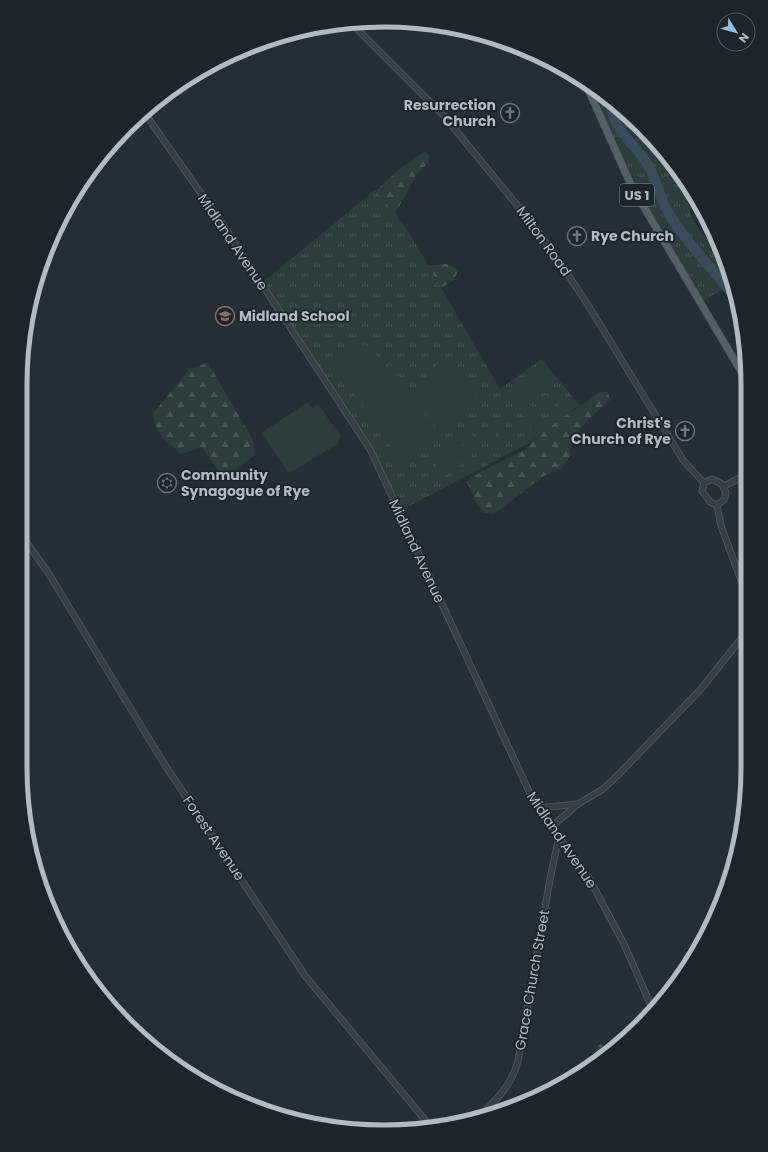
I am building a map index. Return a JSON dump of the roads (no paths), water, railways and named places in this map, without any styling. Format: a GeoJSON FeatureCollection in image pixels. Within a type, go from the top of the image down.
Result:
{"type":"FeatureCollection","features":[{"type":"Feature","properties":{"kind":"main road","name":"US 1"},"geometry":{"type":"LineString","coordinates":[[590,93],[632,187],[740,369]]}},
{"type":"Feature","properties":{"kind":"street","name":"Milton Road"},"geometry":{"type":"LineString","coordinates":[[356,28],[444,116],[535,227],[583,297],[683,460],[704,483]]}},
{"type":"Feature","properties":{"kind":"street","name":"Midland Avenue"},"geometry":{"type":"LineString","coordinates":[[148,117],[221,222],[370,450],[538,808],[584,869],[624,944],[650,1005]]}},
{"type":"Feature","properties":{"kind":"street"},"geometry":{"type":"LineString","coordinates":[[724,486],[741,478]]}},
{"type":"Feature","properties":{"kind":"street"},"geometry":{"type":"LineString","coordinates":[[709,480],[716,480],[724,486],[726,496],[717,505],[710,502],[704,496],[702,491],[704,483],[709,480]]}},
{"type":"Feature","properties":{"kind":"street"},"geometry":{"type":"LineString","coordinates":[[717,505],[721,526],[741,580]]}},
{"type":"Feature","properties":{"kind":"street","name":"Forest Avenue"},"geometry":{"type":"LineString","coordinates":[[27,543],[49,574],[163,762],[306,977],[428,1122]]}},
{"type":"Feature","properties":{"kind":"street"},"geometry":{"type":"LineString","coordinates":[[551,827],[578,804],[603,789],[623,770],[701,689],[741,639]]}},
{"type":"Feature","properties":{"kind":"street"},"geometry":{"type":"LineString","coordinates":[[538,808],[578,804]]}},
{"type":"Feature","properties":{"kind":"street","name":"Grace Church Street"},"geometry":{"type":"LineString","coordinates":[[486,1110],[506,1089],[514,1076],[559,837]]}},
{"type":"Feature","properties":{"kind":"waterway"},"geometry":{"type":"LineString","coordinates":[[612,110],[620,129],[648,165],[664,205],[675,222],[692,246],[728,290]]}},
{"type":"Feature","properties":{"kind":"place","name":"Resurrection Church"},"geometry":{"type":"Point","coordinates":[510,113]}},
{"type":"Feature","properties":{"kind":"place","name":"Rye Church"},"geometry":{"type":"Point","coordinates":[577,236]}},
{"type":"Feature","properties":{"kind":"place","name":"Midland School"},"geometry":{"type":"Point","coordinates":[225,316]}},
{"type":"Feature","properties":{"kind":"place","name":"Christ's Church of Rye"},"geometry":{"type":"Point","coordinates":[685,431]}},
{"type":"Feature","properties":{"kind":"place","name":"Community Synagogue of Rye"},"geometry":{"type":"Point","coordinates":[167,483]}}]}
